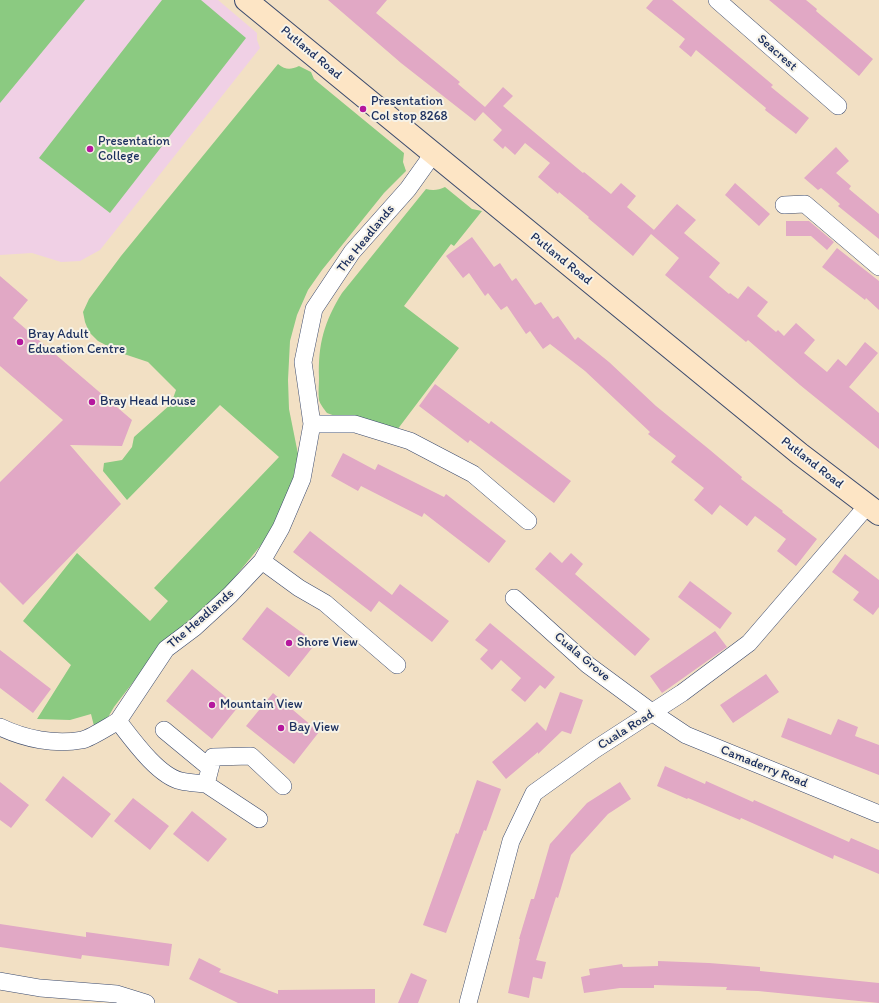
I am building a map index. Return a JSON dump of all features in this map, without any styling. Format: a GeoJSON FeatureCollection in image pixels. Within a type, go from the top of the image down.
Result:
{"type":"FeatureCollection","features":[{"type":"Feature","properties":{"kind":"main road","name":"Putland Road"},"geometry":{"type":"LineString","coordinates":[[246,0],[800,454],[875,503]]}},
{"type":"Feature","properties":{"kind":"street","name":"Seacrest"},"geometry":{"type":"LineString","coordinates":[[717,0],[838,106]]}},
{"type":"Feature","properties":{"kind":"street","name":"The Headlands"},"geometry":{"type":"LineString","coordinates":[[0,727],[14,734],[53,742],[83,740],[118,721],[166,649],[194,628],[230,595],[262,561],[281,528],[302,479],[312,424],[303,362],[314,309],[352,252],[408,189],[433,154]]}},
{"type":"Feature","properties":{"kind":"street"},"geometry":{"type":"LineString","coordinates":[[784,205],[805,204],[879,267]]}},
{"type":"Feature","properties":{"kind":"street"},"geometry":{"type":"LineString","coordinates":[[312,424],[355,424],[410,441],[472,474],[528,521]]}},
{"type":"Feature","properties":{"kind":"street","name":"Cuala Road"},"geometry":{"type":"LineString","coordinates":[[468,1003],[511,841],[534,794],[594,750],[682,693],[749,643],[875,503]]}},
{"type":"Feature","properties":{"kind":"street"},"geometry":{"type":"LineString","coordinates":[[262,561],[299,588],[325,603],[397,665]]}},
{"type":"Feature","properties":{"kind":"street","name":"Cuala Grove"},"geometry":{"type":"LineString","coordinates":[[514,598],[588,665],[652,713]]}},
{"type":"Feature","properties":{"kind":"street","name":"Camaderry Road"},"geometry":{"type":"LineString","coordinates":[[652,713],[686,735],[879,814]]}},
{"type":"Feature","properties":{"kind":"street"},"geometry":{"type":"LineString","coordinates":[[118,721],[133,741],[160,771],[179,781],[208,776]]}},
{"type":"Feature","properties":{"kind":"street"},"geometry":{"type":"LineString","coordinates":[[164,730],[208,776],[259,819]]}},
{"type":"Feature","properties":{"kind":"street"},"geometry":{"type":"LineString","coordinates":[[208,776],[213,757],[251,756],[283,786]]}},
{"type":"Feature","properties":{"kind":"street"},"geometry":{"type":"LineString","coordinates":[[0,981],[40,988],[117,994],[146,1003]]}},
{"type":"Feature","properties":{"kind":"shaded area","name":"Presentation College"},"geometry":{"type":"Polygon","coordinates":[[[0,0],[218,0],[257,33],[257,40],[260,48],[100,250],[80,261],[61,262],[32,253],[0,255],[0,0]]]}},
{"type":"Feature","properties":{"kind":"green space"},"geometry":{"type":"Polygon","coordinates":[[[0,0],[85,0],[0,103],[0,0]]]}},
{"type":"Feature","properties":{"kind":"green space"},"geometry":{"type":"Polygon","coordinates":[[[162,0],[201,0],[246,38],[110,213],[39,158],[162,0]]]}},
{"type":"Feature","properties":{"kind":"green space"},"geometry":{"type":"Polygon","coordinates":[[[278,64],[288,69],[299,66],[311,72],[314,79],[404,153],[403,162],[406,171],[384,193],[322,270],[308,290],[297,315],[290,341],[288,380],[289,409],[298,454],[291,488],[266,539],[225,589],[164,642],[114,707],[107,719],[94,726],[91,714],[70,720],[37,719],[71,665],[23,621],[77,553],[150,621],[168,601],[154,588],[279,457],[220,405],[127,500],[103,471],[104,463],[122,460],[132,447],[134,437],[171,404],[176,390],[148,362],[121,353],[98,341],[89,332],[83,312],[89,299],[121,256],[278,64]]]}},
{"type":"Feature","properties":{"kind":"green space"},"geometry":{"type":"Polygon","coordinates":[[[445,187],[472,209],[482,211],[454,246],[451,244],[404,306],[459,348],[397,430],[346,420],[327,413],[319,400],[319,366],[323,334],[336,304],[342,293],[426,189],[436,190],[445,187]]]}},
{"type":"Feature","properties":{"kind":"building"},"geometry":{"type":"Polygon","coordinates":[[[328,0],[387,0],[376,13],[460,82],[458,84],[485,107],[503,87],[513,96],[503,106],[583,173],[584,172],[611,194],[621,183],[636,196],[627,207],[654,230],[677,204],[696,220],[684,233],[720,263],[709,277],[729,294],[730,293],[738,299],[748,286],[768,302],[757,316],[776,332],[778,330],[784,336],[796,323],[815,340],[804,353],[827,372],[838,359],[846,366],[865,342],[878,353],[849,387],[879,413],[879,449],[800,385],[748,340],[746,342],[665,275],[679,258],[651,234],[633,256],[559,192],[558,194],[538,177],[550,163],[525,143],[515,155],[505,146],[503,149],[493,140],[502,130],[483,112],[475,121],[401,63],[328,0]]]}},
{"type":"Feature","properties":{"kind":"building"},"geometry":{"type":"Polygon","coordinates":[[[653,0],[672,0],[773,85],[771,87],[809,118],[796,134],[765,110],[766,108],[696,50],[691,57],[679,47],[685,39],[646,8],[653,0]]]}},
{"type":"Feature","properties":{"kind":"building"},"geometry":{"type":"Polygon","coordinates":[[[769,0],[806,0],[817,9],[816,11],[873,59],[859,76],[769,0]]]}},
{"type":"Feature","properties":{"kind":"building"},"geometry":{"type":"Polygon","coordinates":[[[836,147],[849,161],[836,173],[851,186],[849,189],[879,214],[879,239],[838,206],[840,204],[821,188],[818,190],[804,178],[836,147]]]}},
{"type":"Feature","properties":{"kind":"building"},"geometry":{"type":"Polygon","coordinates":[[[735,183],[770,214],[759,226],[725,195],[735,183]]]}},
{"type":"Feature","properties":{"kind":"building"},"geometry":{"type":"Polygon","coordinates":[[[786,221],[809,221],[834,242],[827,250],[811,236],[786,236],[786,221]]]}},
{"type":"Feature","properties":{"kind":"building"},"geometry":{"type":"Polygon","coordinates":[[[472,237],[494,267],[500,263],[512,281],[516,278],[535,305],[541,302],[553,319],[558,316],[575,340],[578,337],[609,362],[656,406],[742,477],[741,479],[817,539],[796,566],[777,551],[786,539],[755,516],[747,526],[720,505],[712,515],[694,500],[704,488],[671,462],[676,456],[648,434],[650,432],[585,371],[550,344],[543,349],[530,331],[526,334],[507,306],[501,310],[488,293],[485,296],[469,273],[463,278],[446,256],[472,237]]]}},
{"type":"Feature","properties":{"kind":"building"},"geometry":{"type":"Polygon","coordinates":[[[837,248],[879,281],[879,310],[866,298],[865,300],[822,267],[837,248]]]}},
{"type":"Feature","properties":{"kind":"building"},"geometry":{"type":"Polygon","coordinates":[[[0,276],[28,300],[13,318],[132,420],[122,446],[70,445],[121,504],[23,605],[0,582],[0,482],[63,420],[0,366],[0,276]]]}},
{"type":"Feature","properties":{"kind":"building"},"geometry":{"type":"Polygon","coordinates":[[[435,384],[489,424],[491,421],[571,481],[554,503],[470,440],[468,443],[419,406],[435,384]]]}},
{"type":"Feature","properties":{"kind":"building"},"geometry":{"type":"Polygon","coordinates":[[[343,453],[375,470],[378,464],[444,497],[446,494],[506,541],[489,563],[424,513],[422,517],[361,486],[358,491],[331,476],[343,453]]]}},
{"type":"Feature","properties":{"kind":"building"},"geometry":{"type":"Polygon","coordinates":[[[310,531],[392,595],[400,584],[449,621],[432,642],[379,601],[371,612],[293,552],[310,531]]]}},
{"type":"Feature","properties":{"kind":"building"},"geometry":{"type":"Polygon","coordinates":[[[550,552],[562,563],[571,553],[583,564],[575,574],[650,639],[635,656],[535,569],[550,552]]]}},
{"type":"Feature","properties":{"kind":"building"},"geometry":{"type":"Polygon","coordinates":[[[845,554],[879,580],[879,607],[873,615],[853,600],[859,592],[832,572],[845,554]]]}},
{"type":"Feature","properties":{"kind":"building"},"geometry":{"type":"Polygon","coordinates":[[[690,581],[732,613],[720,629],[678,597],[690,581]]]}},
{"type":"Feature","properties":{"kind":"building","name":"Shore View"},"geometry":{"type":"Polygon","coordinates":[[[267,607],[316,643],[289,677],[242,639],[267,607]]]}},
{"type":"Feature","properties":{"kind":"building"},"geometry":{"type":"Polygon","coordinates":[[[490,623],[555,677],[545,689],[540,685],[525,702],[511,690],[521,678],[501,660],[492,670],[480,659],[488,650],[475,640],[490,623]]]}},
{"type":"Feature","properties":{"kind":"building"},"geometry":{"type":"Polygon","coordinates":[[[715,631],[727,647],[662,693],[650,676],[715,631]]]}},
{"type":"Feature","properties":{"kind":"building"},"geometry":{"type":"Polygon","coordinates":[[[0,650],[51,689],[33,713],[0,688],[0,650]]]}},
{"type":"Feature","properties":{"kind":"building","name":"Mountain View"},"geometry":{"type":"Polygon","coordinates":[[[192,669],[238,707],[212,739],[166,701],[192,669]]]}},
{"type":"Feature","properties":{"kind":"building"},"geometry":{"type":"Polygon","coordinates":[[[766,674],[779,692],[733,723],[720,705],[766,674]]]}},
{"type":"Feature","properties":{"kind":"building"},"geometry":{"type":"Polygon","coordinates":[[[560,692],[583,700],[571,734],[562,731],[538,754],[538,752],[506,779],[492,762],[537,722],[546,731],[560,692]]]}},
{"type":"Feature","properties":{"kind":"building","name":"Bay View"},"geometry":{"type":"Polygon","coordinates":[[[273,693],[319,732],[294,764],[246,726],[273,693]]]}},
{"type":"Feature","properties":{"kind":"building"},"geometry":{"type":"Polygon","coordinates":[[[788,718],[831,735],[838,719],[858,727],[855,736],[879,745],[879,775],[781,737],[788,718]]]}},
{"type":"Feature","properties":{"kind":"building"},"geometry":{"type":"Polygon","coordinates":[[[665,766],[705,784],[706,781],[753,802],[754,800],[849,842],[851,838],[879,850],[879,874],[834,855],[833,859],[741,818],[740,820],[657,786],[665,766]]]}},
{"type":"Feature","properties":{"kind":"building"},"geometry":{"type":"Polygon","coordinates":[[[63,776],[111,814],[92,838],[45,800],[63,776]]]}},
{"type":"Feature","properties":{"kind":"building"},"geometry":{"type":"Polygon","coordinates":[[[477,780],[501,789],[486,831],[484,830],[446,933],[423,925],[477,780]]]}},
{"type":"Feature","properties":{"kind":"building"},"geometry":{"type":"Polygon","coordinates":[[[0,782],[29,805],[11,828],[0,820],[0,782]]]}},
{"type":"Feature","properties":{"kind":"building"},"geometry":{"type":"Polygon","coordinates":[[[620,782],[631,799],[608,814],[571,855],[558,898],[556,897],[536,960],[546,962],[542,979],[533,977],[529,998],[508,993],[519,939],[531,899],[534,899],[550,844],[587,803],[620,782]]]}},
{"type":"Feature","properties":{"kind":"building"},"geometry":{"type":"Polygon","coordinates":[[[133,798],[169,826],[150,850],[114,821],[133,798]]]}},
{"type":"Feature","properties":{"kind":"building"},"geometry":{"type":"Polygon","coordinates":[[[192,811],[227,839],[208,862],[173,834],[192,811]]]}},
{"type":"Feature","properties":{"kind":"building"},"geometry":{"type":"Polygon","coordinates":[[[0,924],[86,937],[86,932],[172,944],[169,966],[82,955],[81,959],[0,947],[0,924]]]}},
{"type":"Feature","properties":{"kind":"building"},"geometry":{"type":"Polygon","coordinates":[[[199,958],[221,969],[219,972],[278,994],[278,990],[375,989],[375,1003],[238,1003],[189,979],[199,958]]]}},
{"type":"Feature","properties":{"kind":"building"},"geometry":{"type":"Polygon","coordinates":[[[658,961],[760,967],[760,971],[879,983],[879,1003],[758,991],[726,990],[727,987],[654,985],[654,988],[620,988],[584,993],[581,977],[590,975],[589,969],[622,964],[623,967],[658,966],[658,961]]]}},
{"type":"Feature","properties":{"kind":"building"},"geometry":{"type":"Polygon","coordinates":[[[411,973],[427,980],[418,1003],[398,1003],[411,973]]]}},
{"type":"Feature","properties":{"kind":"place","name":"Presentation Col stop 8268"},"geometry":{"type":"Point","coordinates":[363,109]}},
{"type":"Feature","properties":{"kind":"place","name":"Presentation College"},"geometry":{"type":"Point","coordinates":[90,149]}},
{"type":"Feature","properties":{"kind":"place","name":"Bray Adult Education Centre"},"geometry":{"type":"Point","coordinates":[20,342]}},
{"type":"Feature","properties":{"kind":"place","name":"Bray Head House"},"geometry":{"type":"Point","coordinates":[92,402]}},
{"type":"Feature","properties":{"kind":"place","name":"Shore View"},"geometry":{"type":"Point","coordinates":[289,643]}},
{"type":"Feature","properties":{"kind":"place","name":"Mountain View"},"geometry":{"type":"Point","coordinates":[212,705]}},
{"type":"Feature","properties":{"kind":"place","name":"Bay View"},"geometry":{"type":"Point","coordinates":[281,728]}}]}
